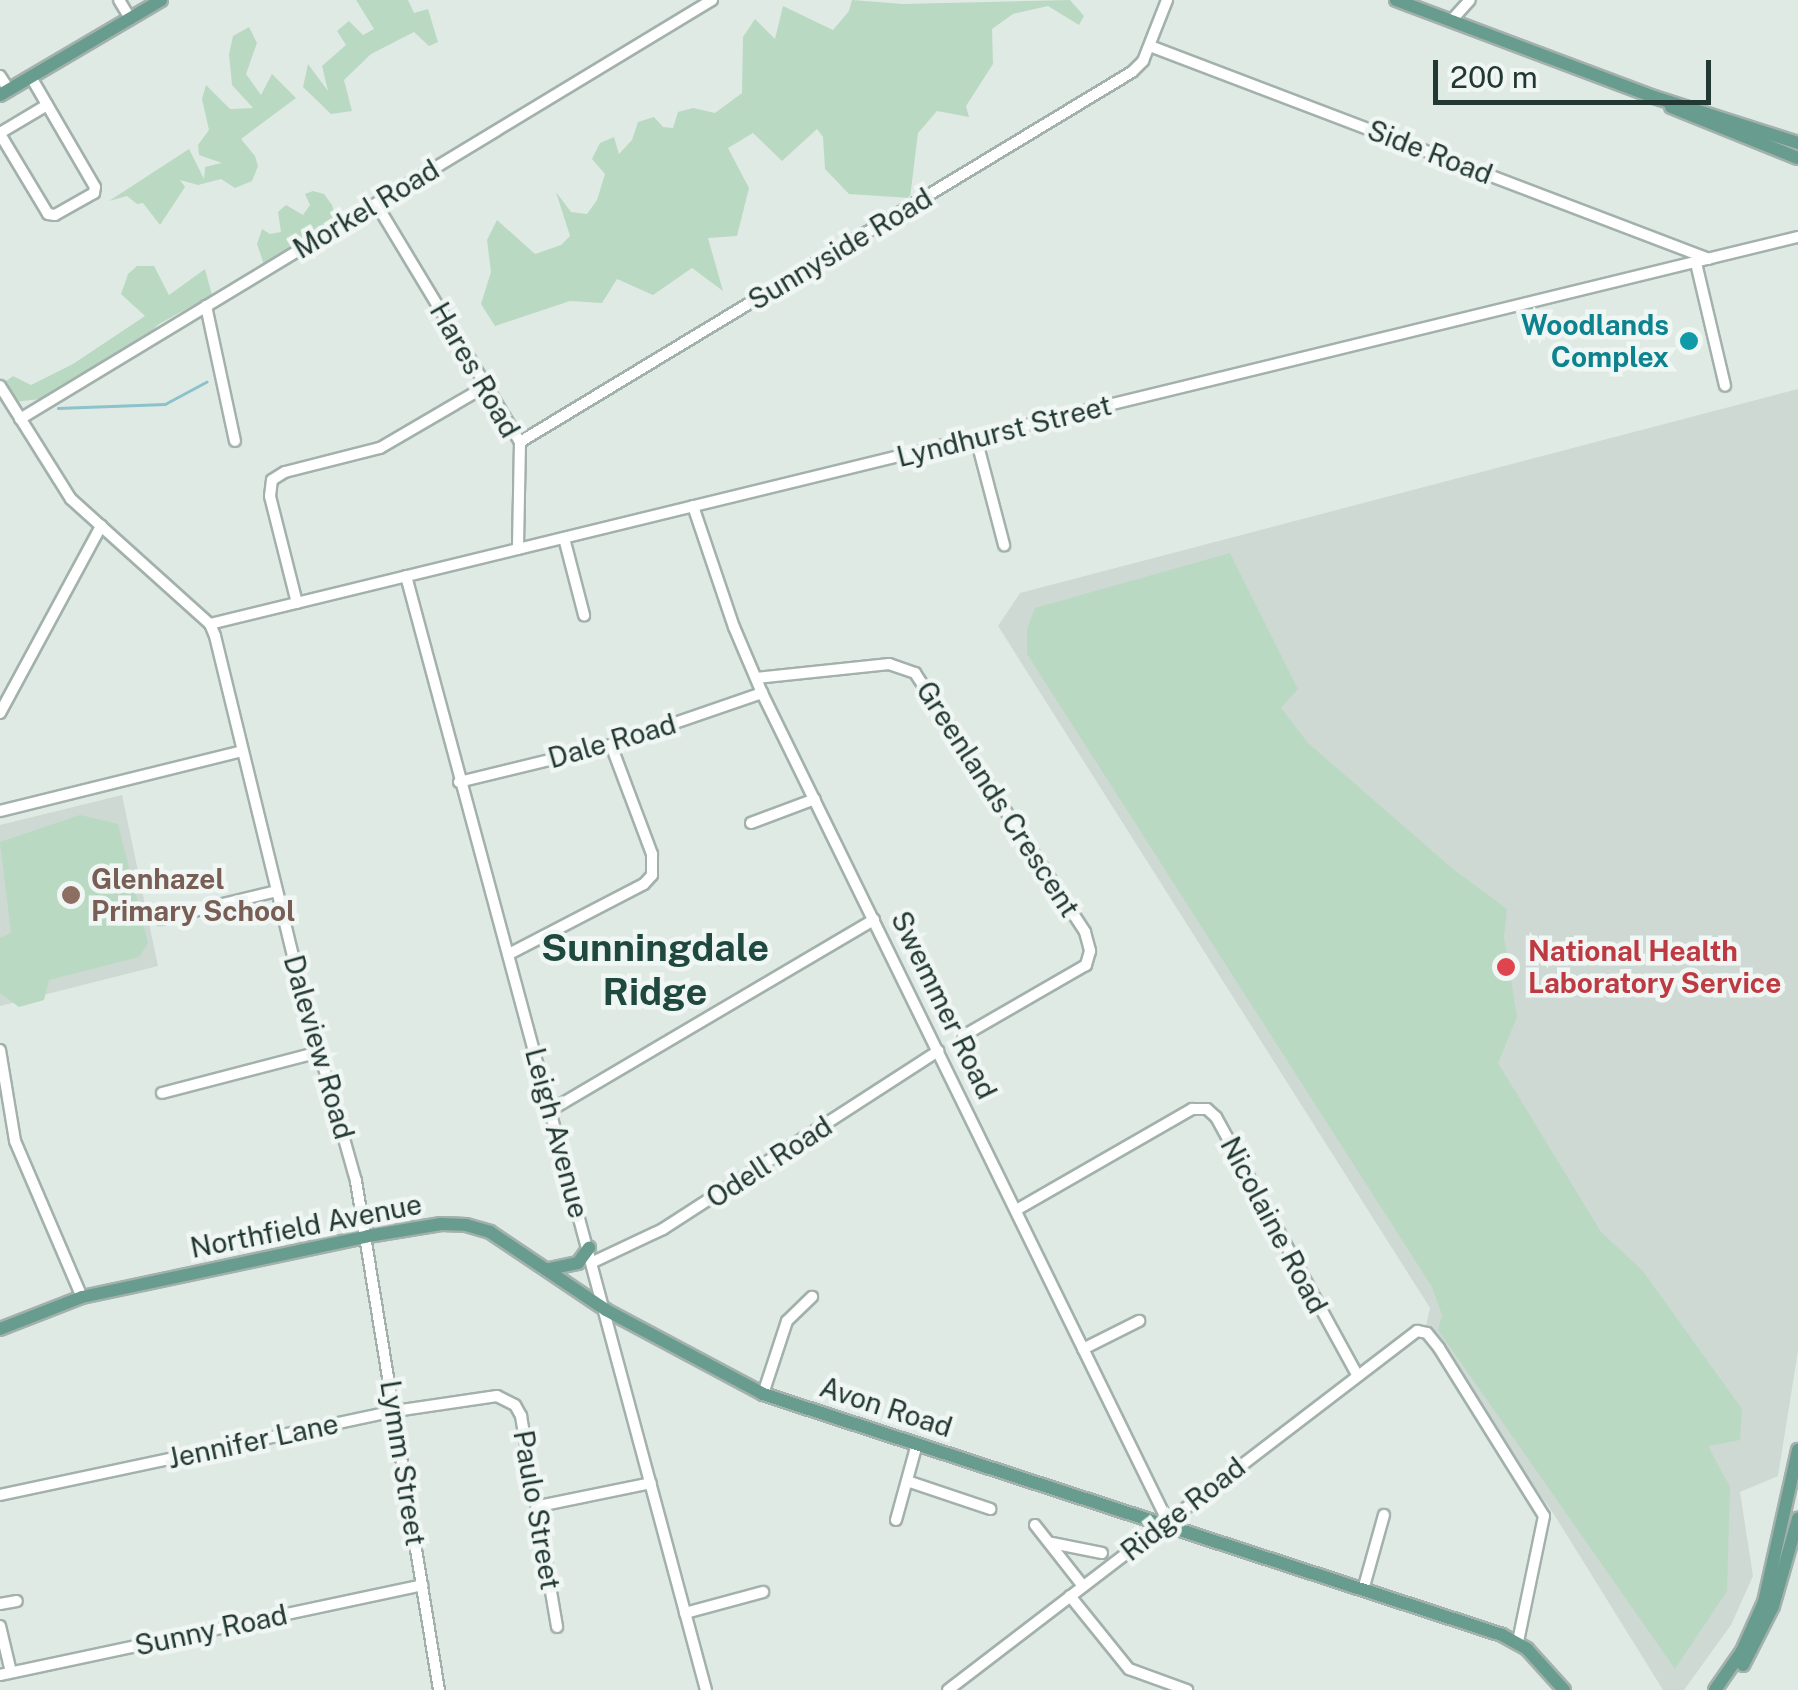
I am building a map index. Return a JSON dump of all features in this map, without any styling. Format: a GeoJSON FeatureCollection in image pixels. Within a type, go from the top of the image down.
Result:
{"type":"FeatureCollection","features":[{"type":"Feature","properties":{"kind":"main road"},"geometry":{"type":"LineString","coordinates":[[4,93],[160,0]]}},
{"type":"Feature","properties":{"kind":"main road"},"geometry":{"type":"LineString","coordinates":[[1396,0],[1654,98],[1798,143]]}},
{"type":"Feature","properties":{"kind":"main road"},"geometry":{"type":"LineString","coordinates":[[1654,98],[1700,121],[1798,158]]}},
{"type":"Feature","properties":{"kind":"main road","name":"Northfield Avenue"},"geometry":{"type":"LineString","coordinates":[[0,1329],[82,1297],[441,1224],[466,1225],[490,1232],[606,1310]]}},
{"type":"Feature","properties":{"kind":"main road"},"geometry":{"type":"LineString","coordinates":[[547,1269],[578,1263],[591,1255]]}},
{"type":"Feature","properties":{"kind":"main road","name":"Avon Road"},"geometry":{"type":"LineString","coordinates":[[606,1310],[763,1394],[1165,1522]]}},
{"type":"Feature","properties":{"kind":"main road"},"geometry":{"type":"LineString","coordinates":[[1715,1690],[1742,1652],[1764,1602],[1794,1507],[1798,1450]]}},
{"type":"Feature","properties":{"kind":"main road"},"geometry":{"type":"LineString","coordinates":[[1726,1690],[1750,1654],[1773,1606],[1798,1519]]}},
{"type":"Feature","properties":{"kind":"main road"},"geometry":{"type":"LineString","coordinates":[[1165,1522],[1518,1642],[1564,1690]]}},
{"type":"Feature","properties":{"kind":"street"},"geometry":{"type":"LineString","coordinates":[[119,0],[130,18]]}},
{"type":"Feature","properties":{"kind":"street","name":"Morkel Road"},"geometry":{"type":"LineString","coordinates":[[20,418],[712,0]]}},
{"type":"Feature","properties":{"kind":"street"},"geometry":{"type":"LineString","coordinates":[[1150,46],[1167,0]]}},
{"type":"Feature","properties":{"kind":"street"},"geometry":{"type":"LineString","coordinates":[[1451,20],[1470,0]]}},
{"type":"Feature","properties":{"kind":"street","name":"Side Road"},"geometry":{"type":"LineString","coordinates":[[1150,46],[1710,259]]}},
{"type":"Feature","properties":{"kind":"street","name":"Sunnyside Road"},"geometry":{"type":"LineString","coordinates":[[520,442],[1132,72],[1150,46]]}},
{"type":"Feature","properties":{"kind":"street"},"geometry":{"type":"LineString","coordinates":[[0,76],[4,93]]}},
{"type":"Feature","properties":{"kind":"street"},"geometry":{"type":"LineString","coordinates":[[31,77],[48,105],[96,187],[94,194],[55,215],[48,214],[0,133],[48,105]]}},
{"type":"Feature","properties":{"kind":"street","name":"Hares Road"},"geometry":{"type":"LineString","coordinates":[[377,205],[520,442],[518,549]]}},
{"type":"Feature","properties":{"kind":"street","name":"Lyndhurst Street"},"geometry":{"type":"LineString","coordinates":[[210,624],[1798,238]]}},
{"type":"Feature","properties":{"kind":"street"},"geometry":{"type":"LineString","coordinates":[[1696,263],[1725,386]]}},
{"type":"Feature","properties":{"kind":"street"},"geometry":{"type":"LineString","coordinates":[[206,306],[236,441]]}},
{"type":"Feature","properties":{"kind":"street"},"geometry":{"type":"LineString","coordinates":[[0,386],[63,489],[210,624]]}},
{"type":"Feature","properties":{"kind":"street"},"geometry":{"type":"LineString","coordinates":[[297,602],[270,496],[272,480],[286,472],[380,448],[486,386]]}},
{"type":"Feature","properties":{"kind":"street"},"geometry":{"type":"LineString","coordinates":[[976,438],[1004,545]]}},
{"type":"Feature","properties":{"kind":"street","name":"Swemmer Road"},"geometry":{"type":"LineString","coordinates":[[693,506],[762,692],[1018,1209],[1165,1522]]}},
{"type":"Feature","properties":{"kind":"street"},"geometry":{"type":"LineString","coordinates":[[0,713],[101,526]]}},
{"type":"Feature","properties":{"kind":"street"},"geometry":{"type":"LineString","coordinates":[[564,538],[584,616]]}},
{"type":"Feature","properties":{"kind":"street","name":"Leigh Avenue"},"geometry":{"type":"LineString","coordinates":[[406,576],[706,1690]]}},
{"type":"Feature","properties":{"kind":"street","name":"Daleview Road"},"geometry":{"type":"LineString","coordinates":[[210,624],[368,1236]]}},
{"type":"Feature","properties":{"kind":"street","name":"Greenlands Crescent"},"geometry":{"type":"LineString","coordinates":[[756,678],[889,664],[916,673],[1067,902],[1090,944],[1086,964],[963,1036]]}},
{"type":"Feature","properties":{"kind":"street","name":"Dale Road"},"geometry":{"type":"LineString","coordinates":[[459,782],[611,745],[762,692]]}},
{"type":"Feature","properties":{"kind":"street"},"geometry":{"type":"LineString","coordinates":[[509,954],[644,884],[652,875],[652,854],[611,745]]}},
{"type":"Feature","properties":{"kind":"street"},"geometry":{"type":"LineString","coordinates":[[0,810],[242,751]]}},
{"type":"Feature","properties":{"kind":"street"},"geometry":{"type":"LineString","coordinates":[[751,823],[815,799]]}},
{"type":"Feature","properties":{"kind":"street"},"geometry":{"type":"LineString","coordinates":[[161,919],[277,891]]}},
{"type":"Feature","properties":{"kind":"street"},"geometry":{"type":"LineString","coordinates":[[551,1110],[874,920]]}},
{"type":"Feature","properties":{"kind":"street"},"geometry":{"type":"LineString","coordinates":[[0,1050],[14,1141],[82,1297]]}},
{"type":"Feature","properties":{"kind":"street","name":"Odell Road"},"geometry":{"type":"LineString","coordinates":[[591,1255],[663,1229],[938,1051]]}},
{"type":"Feature","properties":{"kind":"street"},"geometry":{"type":"LineString","coordinates":[[162,1093],[318,1052]]}},
{"type":"Feature","properties":{"kind":"street","name":"Nicolaine Road"},"geometry":{"type":"LineString","coordinates":[[1018,1209],[1192,1109],[1207,1109],[1216,1117],[1357,1374]]}},
{"type":"Feature","properties":{"kind":"street","name":"Lymm Street"},"geometry":{"type":"LineString","coordinates":[[368,1236],[439,1690]]}},
{"type":"Feature","properties":{"kind":"street"},"geometry":{"type":"LineString","coordinates":[[763,1394],[787,1321],[812,1297]]}},
{"type":"Feature","properties":{"kind":"street"},"geometry":{"type":"LineString","coordinates":[[1083,1349],[1138,1320]]}},
{"type":"Feature","properties":{"kind":"street","name":"Ridge Road"},"geometry":{"type":"LineString","coordinates":[[953,1689],[1357,1374],[1420,1331],[1439,1348],[1544,1516],[1518,1642]]}},
{"type":"Feature","properties":{"kind":"street","name":"Jennifer Lane"},"geometry":{"type":"LineString","coordinates":[[0,1494],[395,1411],[486,1396],[507,1400]]}},
{"type":"Feature","properties":{"kind":"street","name":"Paulo Street"},"geometry":{"type":"LineString","coordinates":[[507,1400],[521,1416],[540,1506],[558,1626]]}},
{"type":"Feature","properties":{"kind":"street"},"geometry":{"type":"LineString","coordinates":[[896,1520],[917,1444]]}},
{"type":"Feature","properties":{"kind":"street"},"geometry":{"type":"LineString","coordinates":[[906,1481],[990,1509]]}},
{"type":"Feature","properties":{"kind":"street"},"geometry":{"type":"LineString","coordinates":[[540,1506],[651,1483]]}},
{"type":"Feature","properties":{"kind":"street"},"geometry":{"type":"LineString","coordinates":[[1363,1590],[1384,1516]]}},
{"type":"Feature","properties":{"kind":"street"},"geometry":{"type":"LineString","coordinates":[[1036,1525],[1083,1586]]}},
{"type":"Feature","properties":{"kind":"street"},"geometry":{"type":"LineString","coordinates":[[1052,1543],[1102,1552]]}},
{"type":"Feature","properties":{"kind":"street","name":"Sunny Road"},"geometry":{"type":"LineString","coordinates":[[5,1674],[423,1585]]}},
{"type":"Feature","properties":{"kind":"street"},"geometry":{"type":"LineString","coordinates":[[684,1613],[762,1592]]}},
{"type":"Feature","properties":{"kind":"street"},"geometry":{"type":"LineString","coordinates":[[1070,1596],[1129,1668],[1188,1690]]}},
{"type":"Feature","properties":{"kind":"street"},"geometry":{"type":"LineString","coordinates":[[0,1604],[18,1601]]}},
{"type":"Feature","properties":{"kind":"street"},"geometry":{"type":"LineString","coordinates":[[0,1626],[5,1674]]}},
{"type":"Feature","properties":{"kind":"shaded area","name":"National Health Laboratory Service"},"geometry":{"type":"Polygon","coordinates":[[[1798,389],[1798,1351],[1778,1476],[1740,1492],[1753,1576],[1731,1625],[1684,1690],[1663,1690],[1555,1516],[1425,1330],[1430,1308],[998,626],[1020,593],[1798,389]]]}},
{"type":"Feature","properties":{"kind":"shaded area","name":"Glenhazel Primary School"},"geometry":{"type":"Polygon","coordinates":[[[122,795],[158,966],[0,1006],[0,825],[122,795]]]}},
{"type":"Feature","properties":{"kind":"green space"},"geometry":{"type":"Polygon","coordinates":[[[356,0],[408,0],[414,13],[428,9],[438,42],[429,46],[414,32],[371,54],[344,80],[352,111],[331,114],[303,87],[308,64],[328,91],[322,66],[346,45],[337,31],[349,21],[363,35],[374,29],[356,0]]]}},
{"type":"Feature","properties":{"kind":"green space"},"geometry":{"type":"Polygon","coordinates":[[[852,0],[903,4],[1070,0],[1084,16],[1079,25],[1048,6],[1013,14],[992,29],[993,64],[966,106],[969,117],[937,111],[918,133],[910,198],[849,194],[825,169],[823,137],[817,129],[782,161],[753,133],[728,148],[749,188],[737,236],[708,238],[723,291],[692,268],[653,295],[617,279],[602,303],[570,301],[495,326],[481,304],[491,272],[487,240],[497,220],[535,254],[561,245],[570,236],[556,192],[571,212],[587,214],[597,200],[605,174],[592,159],[600,143],[614,137],[619,154],[632,140],[638,122],[654,117],[663,127],[673,128],[678,112],[693,108],[715,113],[742,93],[743,37],[755,19],[775,39],[783,6],[833,30],[849,11],[852,0]]]}},
{"type":"Feature","properties":{"kind":"green space"},"geometry":{"type":"Polygon","coordinates":[[[249,27],[257,43],[246,74],[261,95],[272,74],[296,98],[241,139],[258,166],[252,181],[235,188],[221,179],[198,185],[180,180],[185,187],[160,225],[143,203],[137,204],[127,196],[109,201],[189,149],[204,179],[205,167],[222,163],[199,155],[198,145],[209,130],[202,99],[206,85],[230,109],[253,108],[232,85],[229,54],[233,36],[249,27]]]}},
{"type":"Feature","properties":{"kind":"green space"},"geometry":{"type":"Polygon","coordinates":[[[305,194],[324,194],[336,218],[329,228],[264,265],[257,244],[262,229],[270,234],[281,232],[278,212],[286,205],[303,215],[310,205],[305,194]]]}},
{"type":"Feature","properties":{"kind":"green space"},"geometry":{"type":"Polygon","coordinates":[[[137,266],[154,266],[169,295],[205,269],[212,295],[159,324],[117,363],[56,397],[15,402],[2,384],[13,376],[31,385],[73,364],[145,316],[121,294],[128,274],[137,266]]]}},
{"type":"Feature","properties":{"kind":"green space"},"geometry":{"type":"Polygon","coordinates":[[[1230,553],[1298,689],[1281,708],[1308,743],[1453,869],[1507,909],[1504,937],[1517,1017],[1498,1063],[1601,1232],[1643,1271],[1742,1409],[1740,1440],[1708,1446],[1730,1487],[1727,1591],[1675,1669],[1438,1330],[1442,1315],[1432,1287],[1027,654],[1027,629],[1035,608],[1230,553]]]}},
{"type":"Feature","properties":{"kind":"green space","name":"Glenhazel Primary School"},"geometry":{"type":"Polygon","coordinates":[[[80,815],[118,824],[148,943],[139,957],[49,980],[44,1000],[19,1007],[0,993],[0,938],[11,933],[0,842],[80,815]]]}},
{"type":"Feature","properties":{"kind":"waterway"},"geometry":{"type":"LineString","coordinates":[[58,408],[165,404],[206,382]]}},
{"type":"Feature","properties":{"kind":"place","name":"Woodlands Complex"},"geometry":{"type":"Point","coordinates":[1689,341]}},
{"type":"Feature","properties":{"kind":"place","name":"Glenhazel Primary School"},"geometry":{"type":"Point","coordinates":[71,895]}},
{"type":"Feature","properties":{"kind":"place","name":"National Health Laboratory Service"},"geometry":{"type":"Point","coordinates":[1506,967]}},
{"type":"Feature","properties":{"kind":"district","name":"Sunningdale Ridge"},"geometry":{"type":"Point","coordinates":[655,970]}}]}
